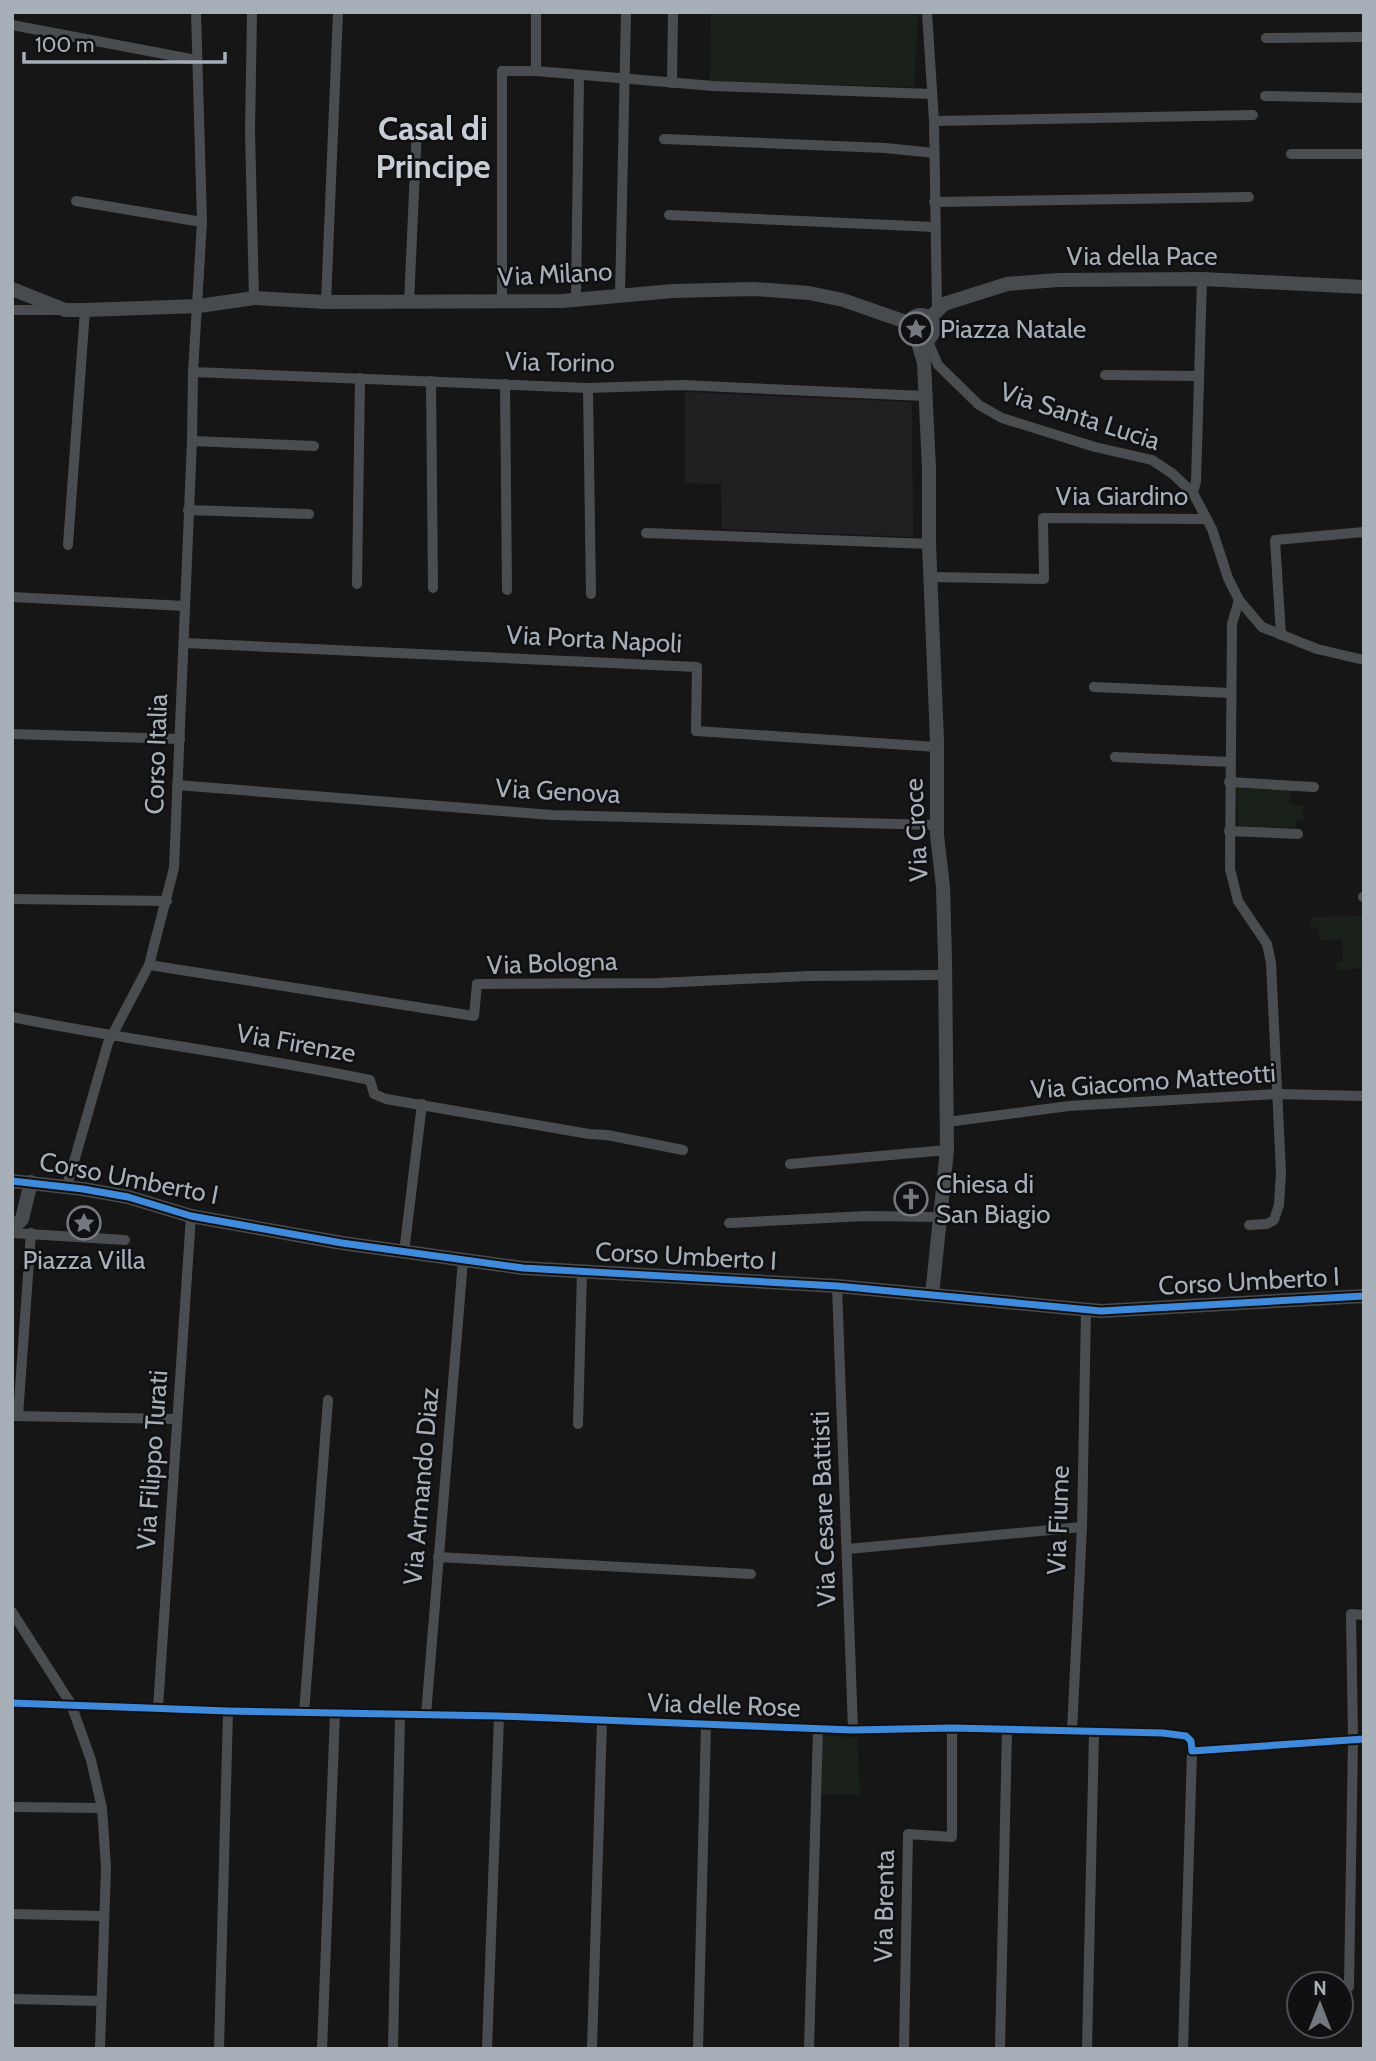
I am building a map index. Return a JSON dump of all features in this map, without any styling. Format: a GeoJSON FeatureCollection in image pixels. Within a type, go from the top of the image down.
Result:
{"type":"FeatureCollection","features":[{"type":"Feature","properties":{"kind":"street","name":"Corso Italia"},"geometry":{"type":"LineString","coordinates":[[66,1186],[108,1043],[149,965],[174,868],[193,372],[202,222],[195,12]]}},
{"type":"Feature","properties":{"kind":"street"},"geometry":{"type":"LineString","coordinates":[[252,12],[250,131],[254,298]]}},
{"type":"Feature","properties":{"kind":"street"},"geometry":{"type":"LineString","coordinates":[[326,302],[338,12]]}},
{"type":"Feature","properties":{"kind":"street"},"geometry":{"type":"LineString","coordinates":[[536,12],[536,71]]}},
{"type":"Feature","properties":{"kind":"street"},"geometry":{"type":"LineString","coordinates":[[620,296],[626,12]]}},
{"type":"Feature","properties":{"kind":"street"},"geometry":{"type":"LineString","coordinates":[[672,83],[673,12]]}},
{"type":"Feature","properties":{"kind":"street"},"geometry":{"type":"LineString","coordinates":[[909,323],[910,333],[922,339],[933,332],[934,121],[926,12]]}},
{"type":"Feature","properties":{"kind":"street"},"geometry":{"type":"LineString","coordinates":[[12,25],[195,60]]}},
{"type":"Feature","properties":{"kind":"street"},"geometry":{"type":"LineString","coordinates":[[1266,37],[1364,37]]}},
{"type":"Feature","properties":{"kind":"street"},"geometry":{"type":"LineString","coordinates":[[502,302],[502,71],[536,71],[713,86],[931,94]]}},
{"type":"Feature","properties":{"kind":"street"},"geometry":{"type":"LineString","coordinates":[[576,299],[579,76]]}},
{"type":"Feature","properties":{"kind":"street"},"geometry":{"type":"LineString","coordinates":[[1265,96],[1364,98]]}},
{"type":"Feature","properties":{"kind":"street"},"geometry":{"type":"LineString","coordinates":[[934,121],[1254,116]]}},
{"type":"Feature","properties":{"kind":"street"},"geometry":{"type":"LineString","coordinates":[[409,302],[417,128]]}},
{"type":"Feature","properties":{"kind":"street"},"geometry":{"type":"LineString","coordinates":[[664,139],[885,148],[934,153]]}},
{"type":"Feature","properties":{"kind":"street"},"geometry":{"type":"LineString","coordinates":[[1291,154],[1364,154]]}},
{"type":"Feature","properties":{"kind":"street"},"geometry":{"type":"LineString","coordinates":[[934,202],[1249,197]]}},
{"type":"Feature","properties":{"kind":"street"},"geometry":{"type":"LineString","coordinates":[[76,201],[202,222]]}},
{"type":"Feature","properties":{"kind":"street"},"geometry":{"type":"LineString","coordinates":[[669,215],[935,226]]}},
{"type":"Feature","properties":{"kind":"street"},"geometry":{"type":"LineString","coordinates":[[1192,493],[1196,481],[1202,279]]}},
{"type":"Feature","properties":{"kind":"street","name":"Via della Pace"},"geometry":{"type":"LineString","coordinates":[[909,323],[918,315],[934,313],[944,304],[1007,284],[1058,280],[1202,279],[1364,287]]}},
{"type":"Feature","properties":{"kind":"street"},"geometry":{"type":"LineString","coordinates":[[12,289],[65,310]]}},
{"type":"Feature","properties":{"kind":"street","name":"Via Milano"},"geometry":{"type":"LineString","coordinates":[[65,310],[199,306],[254,298],[326,302],[502,302],[754,289],[809,293],[843,300],[909,323]]}},
{"type":"Feature","properties":{"kind":"street"},"geometry":{"type":"LineString","coordinates":[[12,310],[65,310]]}},
{"type":"Feature","properties":{"kind":"street"},"geometry":{"type":"LineString","coordinates":[[68,545],[85,310]]}},
{"type":"Feature","properties":{"kind":"street","name":"Via Croce"},"geometry":{"type":"LineString","coordinates":[[922,339],[929,468],[937,825],[943,887],[947,1122],[947,1150],[932,1295]]}},
{"type":"Feature","properties":{"kind":"street","name":"Via Santa Lucia"},"geometry":{"type":"LineString","coordinates":[[922,339],[938,365],[979,405],[1002,418],[1094,447],[1152,460],[1173,474],[1192,493],[1207,519],[1238,600],[1262,627],[1317,649],[1364,660]]}},
{"type":"Feature","properties":{"kind":"street","name":"Via Torino"},"geometry":{"type":"LineString","coordinates":[[193,372],[588,388],[682,385],[925,396]]}},
{"type":"Feature","properties":{"kind":"street"},"geometry":{"type":"LineString","coordinates":[[1105,375],[1199,376]]}},
{"type":"Feature","properties":{"kind":"street"},"geometry":{"type":"LineString","coordinates":[[358,584],[360,378]]}},
{"type":"Feature","properties":{"kind":"street"},"geometry":{"type":"LineString","coordinates":[[431,381],[433,587]]}},
{"type":"Feature","properties":{"kind":"street"},"geometry":{"type":"LineString","coordinates":[[505,384],[507,590]]}},
{"type":"Feature","properties":{"kind":"street"},"geometry":{"type":"LineString","coordinates":[[588,388],[591,594]]}},
{"type":"Feature","properties":{"kind":"street"},"geometry":{"type":"LineString","coordinates":[[192,441],[314,446]]}},
{"type":"Feature","properties":{"kind":"street"},"geometry":{"type":"LineString","coordinates":[[188,510],[309,514]]}},
{"type":"Feature","properties":{"kind":"street","name":"Via Giardino"},"geometry":{"type":"LineString","coordinates":[[930,577],[1044,579],[1043,518],[1207,519]]}},
{"type":"Feature","properties":{"kind":"street"},"geometry":{"type":"LineString","coordinates":[[1281,635],[1275,540],[1364,532]]}},
{"type":"Feature","properties":{"kind":"street"},"geometry":{"type":"LineString","coordinates":[[646,533],[929,544]]}},
{"type":"Feature","properties":{"kind":"street"},"geometry":{"type":"LineString","coordinates":[[12,597],[185,606]]}},
{"type":"Feature","properties":{"kind":"street"},"geometry":{"type":"LineString","coordinates":[[1238,600],[1232,624],[1230,869],[1238,901],[1267,944],[1271,963],[1280,1172],[1279,1205],[1275,1220],[1267,1224],[1249,1224]]}},
{"type":"Feature","properties":{"kind":"street","name":"Via Porta Napoli"},"geometry":{"type":"LineString","coordinates":[[184,643],[697,667],[696,731],[937,747]]}},
{"type":"Feature","properties":{"kind":"street"},"geometry":{"type":"LineString","coordinates":[[1094,687],[1231,694]]}},
{"type":"Feature","properties":{"kind":"street"},"geometry":{"type":"LineString","coordinates":[[12,734],[180,739]]}},
{"type":"Feature","properties":{"kind":"street"},"geometry":{"type":"LineString","coordinates":[[1115,757],[1230,762]]}},
{"type":"Feature","properties":{"kind":"street"},"geometry":{"type":"LineString","coordinates":[[1229,782],[1314,787]]}},
{"type":"Feature","properties":{"kind":"street","name":"Via Genova"},"geometry":{"type":"LineString","coordinates":[[177,785],[552,816],[937,825]]}},
{"type":"Feature","properties":{"kind":"street"},"geometry":{"type":"LineString","coordinates":[[1229,831],[1298,834]]}},
{"type":"Feature","properties":{"kind":"street"},"geometry":{"type":"LineString","coordinates":[[12,899],[167,901]]}},
{"type":"Feature","properties":{"kind":"street","name":"Via Bologna"},"geometry":{"type":"LineString","coordinates":[[149,965],[474,1016],[477,984],[658,983],[807,976],[945,975]]}},
{"type":"Feature","properties":{"kind":"street","name":"Via Firenze"},"geometry":{"type":"LineString","coordinates":[[12,1017],[268,1060],[369,1080],[374,1094],[386,1098],[683,1150]]}},
{"type":"Feature","properties":{"kind":"street","name":"Via Giacomo Matteotti"},"geometry":{"type":"LineString","coordinates":[[947,1122],[1069,1106],[1277,1094],[1364,1096]]}},
{"type":"Feature","properties":{"kind":"street"},"geometry":{"type":"LineString","coordinates":[[404,1252],[422,1104]]}},
{"type":"Feature","properties":{"kind":"street"},"geometry":{"type":"LineString","coordinates":[[790,1164],[947,1150]]}},
{"type":"Feature","properties":{"kind":"street","name":"Corso Umberto I"},"geometry":{"type":"LineString","coordinates":[[12,1181],[66,1186],[128,1198],[191,1216],[404,1252],[523,1268],[837,1286],[1101,1311],[1364,1296]]}},
{"type":"Feature","properties":{"kind":"street"},"geometry":{"type":"LineString","coordinates":[[12,1231],[22,1219],[31,1182]]}},
{"type":"Feature","properties":{"kind":"street","name":"Via Filippo Turati"},"geometry":{"type":"LineString","coordinates":[[158,1708],[191,1216]]}},
{"type":"Feature","properties":{"kind":"street"},"geometry":{"type":"LineString","coordinates":[[729,1223],[867,1216],[940,1217]]}},
{"type":"Feature","properties":{"kind":"street"},"geometry":{"type":"LineString","coordinates":[[12,1231],[125,1240]]}},
{"type":"Feature","properties":{"kind":"street"},"geometry":{"type":"LineString","coordinates":[[31,1233],[15,1416],[177,1419]]}},
{"type":"Feature","properties":{"kind":"street","name":"Via Armando Diaz"},"geometry":{"type":"LineString","coordinates":[[426,1715],[463,1260]]}},
{"type":"Feature","properties":{"kind":"street"},"geometry":{"type":"LineString","coordinates":[[578,1424],[582,1272]]}},
{"type":"Feature","properties":{"kind":"street","name":"Via Cesare Battisti"},"geometry":{"type":"LineString","coordinates":[[837,1286],[853,1730]]}},
{"type":"Feature","properties":{"kind":"street","name":"Via Fiume"},"geometry":{"type":"LineString","coordinates":[[1072,1731],[1082,1527],[1086,1310]]}},
{"type":"Feature","properties":{"kind":"street"},"geometry":{"type":"LineString","coordinates":[[304,1713],[328,1400]]}},
{"type":"Feature","properties":{"kind":"street"},"geometry":{"type":"LineString","coordinates":[[848,1549],[1082,1527]]}},
{"type":"Feature","properties":{"kind":"street"},"geometry":{"type":"LineString","coordinates":[[438,1557],[751,1574]]}},
{"type":"Feature","properties":{"kind":"street"},"geometry":{"type":"LineString","coordinates":[[12,1612],[71,1704],[91,1760],[102,1808],[106,1867],[100,2049]]}},
{"type":"Feature","properties":{"kind":"street"},"geometry":{"type":"LineString","coordinates":[[1349,1970],[1351,1844],[1358,1739],[1351,1614],[1364,1615]]}},
{"type":"Feature","properties":{"kind":"street","name":"Via delle Rose"},"geometry":{"type":"LineString","coordinates":[[12,1703],[335,1714],[499,1716],[853,1730],[952,1728],[1072,1731],[1186,1736],[1191,1741],[1192,1751]]}},
{"type":"Feature","properties":{"kind":"street"},"geometry":{"type":"LineString","coordinates":[[219,2049],[228,1711]]}},
{"type":"Feature","properties":{"kind":"street"},"geometry":{"type":"LineString","coordinates":[[322,2049],[335,1714]]}},
{"type":"Feature","properties":{"kind":"street"},"geometry":{"type":"LineString","coordinates":[[393,2049],[400,1715]]}},
{"type":"Feature","properties":{"kind":"street"},"geometry":{"type":"LineString","coordinates":[[486,2049],[499,1716]]}},
{"type":"Feature","properties":{"kind":"street"},"geometry":{"type":"LineString","coordinates":[[592,2049],[602,1721]]}},
{"type":"Feature","properties":{"kind":"street"},"geometry":{"type":"LineString","coordinates":[[698,2049],[706,1725]]}},
{"type":"Feature","properties":{"kind":"street","name":"Via Brenta"},"geometry":{"type":"LineString","coordinates":[[904,2049],[908,1834],[952,1837],[952,1728]]}},
{"type":"Feature","properties":{"kind":"street"},"geometry":{"type":"LineString","coordinates":[[809,2049],[818,1729]]}},
{"type":"Feature","properties":{"kind":"street"},"geometry":{"type":"LineString","coordinates":[[1000,2049],[1007,1729]]}},
{"type":"Feature","properties":{"kind":"street"},"geometry":{"type":"LineString","coordinates":[[1087,2049],[1094,1732]]}},
{"type":"Feature","properties":{"kind":"street"},"geometry":{"type":"LineString","coordinates":[[1183,2049],[1192,1751],[1358,1739]]}},
{"type":"Feature","properties":{"kind":"street"},"geometry":{"type":"LineString","coordinates":[[12,1807],[102,1808]]}},
{"type":"Feature","properties":{"kind":"street"},"geometry":{"type":"LineString","coordinates":[[1351,1844],[1364,1845]]}},
{"type":"Feature","properties":{"kind":"street"},"geometry":{"type":"LineString","coordinates":[[12,1914],[104,1916]]}},
{"type":"Feature","properties":{"kind":"street"},"geometry":{"type":"LineString","coordinates":[[12,1999],[101,2001]]}},
{"type":"Feature","properties":{"kind":"shaded area"},"geometry":{"type":"Polygon","coordinates":[[[711,12],[918,12],[914,87],[710,81],[711,12]]]}},
{"type":"Feature","properties":{"kind":"shaded area"},"geometry":{"type":"Polygon","coordinates":[[[685,392],[912,402],[913,537],[722,529],[721,484],[685,483],[685,392]]]}},
{"type":"Feature","properties":{"kind":"shaded area"},"geometry":{"type":"Polygon","coordinates":[[[1237,788],[1291,791],[1289,804],[1303,806],[1304,819],[1297,819],[1296,828],[1238,826],[1237,788]]]}},
{"type":"Feature","properties":{"kind":"shaded area"},"geometry":{"type":"Polygon","coordinates":[[[1364,916],[1364,968],[1339,970],[1335,962],[1343,961],[1342,939],[1319,940],[1318,927],[1310,928],[1312,917],[1364,916]]]}},
{"type":"Feature","properties":{"kind":"shaded area"},"geometry":{"type":"Polygon","coordinates":[[[825,1736],[857,1737],[860,1795],[822,1794],[822,1740],[825,1736]]]}},
{"type":"Feature","properties":{"kind":"cycle path"},"geometry":{"type":"LineString","coordinates":[[12,1181],[128,1197],[191,1216],[342,1243],[523,1268],[837,1286],[1101,1311],[1364,1296]]}},
{"type":"Feature","properties":{"kind":"cycle path"},"geometry":{"type":"LineString","coordinates":[[12,1703],[228,1711],[499,1716],[853,1730],[952,1728],[1163,1733],[1186,1736],[1191,1741],[1192,1751],[1364,1739]]}},
{"type":"Feature","properties":{"kind":"place","name":"Piazza Natale"},"geometry":{"type":"Point","coordinates":[916,329]}},
{"type":"Feature","properties":{"kind":"place","name":"Chiesa di San Biagio"},"geometry":{"type":"Point","coordinates":[911,1199]}},
{"type":"Feature","properties":{"kind":"place","name":"Piazza Villa"},"geometry":{"type":"Point","coordinates":[84,1223]}},
{"type":"Feature","properties":{"kind":"district","name":"Casal di Principe"},"geometry":{"type":"Point","coordinates":[433,147]}}]}
